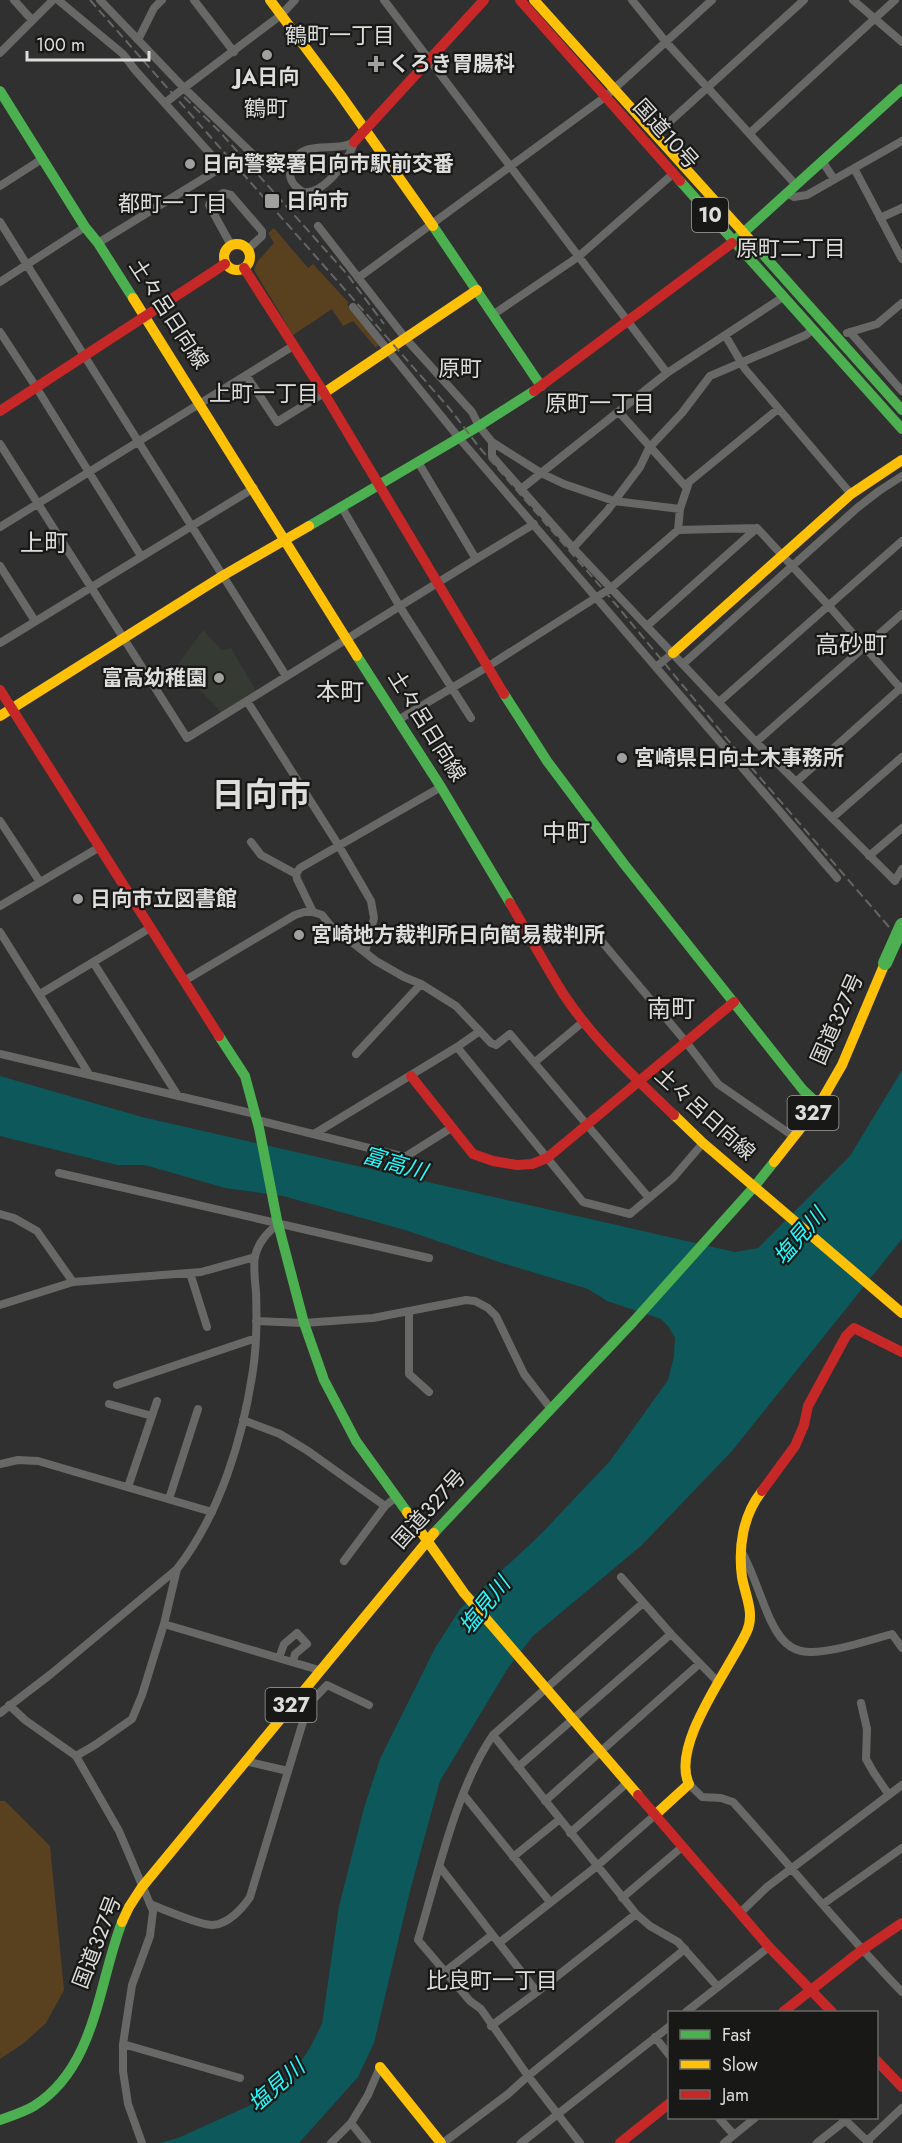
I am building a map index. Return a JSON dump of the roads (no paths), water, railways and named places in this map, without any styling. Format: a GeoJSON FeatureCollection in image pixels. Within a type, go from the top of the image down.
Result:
{"type":"FeatureCollection","features":[{"type":"Feature","properties":{"kind":"main road"},"geometry":{"type":"LineString","coordinates":[[270,0],[367,130],[541,386]]}},
{"type":"Feature","properties":{"kind":"main road"},"geometry":{"type":"LineString","coordinates":[[354,142],[484,0]]}},
{"type":"Feature","properties":{"kind":"main road","name":"国道10号"},"geometry":{"type":"LineString","coordinates":[[520,0],[609,93],[655,135],[739,238],[783,297],[902,429]]}},
{"type":"Feature","properties":{"kind":"main road","name":"国道10号"},"geometry":{"type":"LineString","coordinates":[[534,0],[674,173],[739,238],[844,336],[902,410]]}},
{"type":"Feature","properties":{"kind":"main road"},"geometry":{"type":"LineString","coordinates":[[6,712],[224,575],[459,438],[541,386],[739,238],[902,89]]}},
{"type":"Feature","properties":{"kind":"main road","name":"土々呂日向線"},"geometry":{"type":"LineString","coordinates":[[0,90],[42,159],[201,403],[346,639],[441,787],[550,972],[584,1021],[638,1081],[703,1143],[902,1313]]}},
{"type":"Feature","properties":{"kind":"main road"},"geometry":{"type":"LineString","coordinates":[[231,244],[241,244],[248,249],[249,262],[244,268],[231,269],[225,264],[224,253],[231,244]]}},
{"type":"Feature","properties":{"kind":"main road"},"geometry":{"type":"LineString","coordinates":[[0,411],[225,264]]}},
{"type":"Feature","properties":{"kind":"main road"},"geometry":{"type":"LineString","coordinates":[[244,268],[324,393],[437,585],[547,761],[624,864],[803,1090],[819,1105]]}},
{"type":"Feature","properties":{"kind":"main road"},"geometry":{"type":"LineString","coordinates":[[324,393],[477,290]]}},
{"type":"Feature","properties":{"kind":"main road"},"geometry":{"type":"LineString","coordinates":[[673,653],[788,561],[851,494],[902,460]]}},
{"type":"Feature","properties":{"kind":"main road"},"geometry":{"type":"LineString","coordinates":[[0,690],[6,712],[98,848],[245,1076],[304,1323],[324,1380],[390,1502],[426,1541],[464,1593],[524,1664],[769,1947],[829,2011]]}},
{"type":"Feature","properties":{"kind":"main road","name":"国道327号"},"geometry":{"type":"LineString","coordinates":[[0,2120],[18,2116],[39,2104],[61,2086],[75,2067],[86,2043],[128,1909],[142,1887],[319,1670],[426,1541],[707,1242],[758,1191],[793,1136],[819,1105],[842,1065],[902,925]]}},
{"type":"Feature","properties":{"kind":"main road"},"geometry":{"type":"LineString","coordinates":[[411,1076],[473,1154],[483,1159],[522,1166],[532,1165],[547,1158],[734,1002]]}},
{"type":"Feature","properties":{"kind":"main road"},"geometry":{"type":"LineString","coordinates":[[655,1815],[689,1784],[684,1774],[685,1759],[691,1738],[718,1682],[748,1629],[750,1609],[742,1576],[742,1533],[751,1505],[795,1446],[804,1425],[808,1406],[846,1336],[854,1328],[902,1352]]}},
{"type":"Feature","properties":{"kind":"main road"},"geometry":{"type":"LineString","coordinates":[[785,2011],[862,1950],[902,1923]]}},
{"type":"Feature","properties":{"kind":"main road"},"geometry":{"type":"LineString","coordinates":[[878,2062],[902,2087]]}},
{"type":"Feature","properties":{"kind":"main road"},"geometry":{"type":"LineString","coordinates":[[380,2067],[442,2143]]}},
{"type":"Feature","properties":{"kind":"main road"},"geometry":{"type":"LineString","coordinates":[[620,2143],[668,2104]]}},
{"type":"Feature","properties":{"kind":"street"},"geometry":{"type":"LineString","coordinates":[[14,0],[32,20]]}},
{"type":"Feature","properties":{"kind":"street"},"geometry":{"type":"LineString","coordinates":[[0,53],[53,0]]}},
{"type":"Feature","properties":{"kind":"street"},"geometry":{"type":"LineString","coordinates":[[58,0],[123,54],[214,158],[218,166],[214,172],[98,243]]}},
{"type":"Feature","properties":{"kind":"street"},"geometry":{"type":"LineString","coordinates":[[100,0],[184,88],[263,164]]}},
{"type":"Feature","properties":{"kind":"street"},"geometry":{"type":"LineString","coordinates":[[138,40],[154,8],[162,0]]}},
{"type":"Feature","properties":{"kind":"street"},"geometry":{"type":"LineString","coordinates":[[194,0],[234,52]]}},
{"type":"Feature","properties":{"kind":"street"},"geometry":{"type":"LineString","coordinates":[[165,104],[281,15],[295,0]]}},
{"type":"Feature","properties":{"kind":"street"},"geometry":{"type":"LineString","coordinates":[[384,0],[667,373]]}},
{"type":"Feature","properties":{"kind":"street"},"geometry":{"type":"LineString","coordinates":[[632,0],[666,42],[750,133],[792,189],[794,197],[807,195],[902,141]]}},
{"type":"Feature","properties":{"kind":"street"},"geometry":{"type":"LineString","coordinates":[[358,278],[609,93],[712,0]]}},
{"type":"Feature","properties":{"kind":"street"},"geometry":{"type":"LineString","coordinates":[[655,135],[804,0]]}},
{"type":"Feature","properties":{"kind":"street"},"geometry":{"type":"LineString","coordinates":[[853,0],[902,42]]}},
{"type":"Feature","properties":{"kind":"street"},"geometry":{"type":"LineString","coordinates":[[750,133],[895,0]]}},
{"type":"Feature","properties":{"kind":"street"},"geometry":{"type":"LineString","coordinates":[[354,142],[347,159],[324,186],[316,191],[303,192],[291,181],[293,161],[304,150],[319,147],[339,148],[354,142]]}},
{"type":"Feature","properties":{"kind":"street"},"geometry":{"type":"LineString","coordinates":[[0,186],[42,159]]}},
{"type":"Feature","properties":{"kind":"street"},"geometry":{"type":"LineString","coordinates":[[822,161],[834,179]]}},
{"type":"Feature","properties":{"kind":"street"},"geometry":{"type":"LineString","coordinates":[[854,168],[902,259]]}},
{"type":"Feature","properties":{"kind":"street"},"geometry":{"type":"LineString","coordinates":[[494,314],[578,257],[674,173]]}},
{"type":"Feature","properties":{"kind":"street"},"geometry":{"type":"LineString","coordinates":[[231,244],[210,208],[211,201],[223,193],[231,195],[262,231],[262,236],[248,249]]}},
{"type":"Feature","properties":{"kind":"street"},"geometry":{"type":"LineString","coordinates":[[880,218],[902,208]]}},
{"type":"Feature","properties":{"kind":"street"},"geometry":{"type":"LineString","coordinates":[[0,222],[286,676]]}},
{"type":"Feature","properties":{"kind":"street"},"geometry":{"type":"LineString","coordinates":[[318,226],[406,339],[472,412],[479,426],[492,442],[564,484],[614,501],[680,509]]}},
{"type":"Feature","properties":{"kind":"street"},"geometry":{"type":"LineString","coordinates":[[0,282],[86,227]]}},
{"type":"Feature","properties":{"kind":"street"},"geometry":{"type":"LineString","coordinates":[[521,489],[667,373],[783,297]]}},
{"type":"Feature","properties":{"kind":"street"},"geometry":{"type":"LineString","coordinates":[[901,387],[844,336],[877,324],[902,303]]}},
{"type":"Feature","properties":{"kind":"street"},"geometry":{"type":"LineString","coordinates":[[353,307],[459,438],[837,878]]}},
{"type":"Feature","properties":{"kind":"street"},"geometry":{"type":"LineString","coordinates":[[573,548],[607,512],[640,467],[649,448],[682,413],[710,376],[806,335],[812,330]]}},
{"type":"Feature","properties":{"kind":"street"},"geometry":{"type":"LineString","coordinates":[[0,332],[141,556]]}},
{"type":"Feature","properties":{"kind":"street"},"geometry":{"type":"LineString","coordinates":[[725,335],[741,363],[851,494]]}},
{"type":"Feature","properties":{"kind":"street"},"geometry":{"type":"LineString","coordinates":[[0,527],[293,346]]}},
{"type":"Feature","properties":{"kind":"street"},"geometry":{"type":"LineString","coordinates":[[246,375],[277,422],[324,393]]}},
{"type":"Feature","properties":{"kind":"street"},"geometry":{"type":"LineString","coordinates":[[678,530],[680,509],[686,487],[778,409]]}},
{"type":"Feature","properties":{"kind":"street"},"geometry":{"type":"LineString","coordinates":[[619,412],[686,487]]}},
{"type":"Feature","properties":{"kind":"street"},"geometry":{"type":"LineString","coordinates":[[492,442],[492,456],[521,489],[573,548],[756,742],[894,881],[902,869]]}},
{"type":"Feature","properties":{"kind":"street"},"geometry":{"type":"LineString","coordinates":[[0,444],[188,738],[534,524]]}},
{"type":"Feature","properties":{"kind":"street"},"geometry":{"type":"LineString","coordinates":[[418,462],[476,559]]}},
{"type":"Feature","properties":{"kind":"street"},"geometry":{"type":"LineString","coordinates":[[683,664],[788,561],[902,476]]}},
{"type":"Feature","properties":{"kind":"street"},"geometry":{"type":"LineString","coordinates":[[0,643],[254,488]]}},
{"type":"Feature","properties":{"kind":"street"},"geometry":{"type":"LineString","coordinates":[[341,506],[400,607],[471,718]]}},
{"type":"Feature","properties":{"kind":"street"},"geometry":{"type":"LineString","coordinates":[[647,626],[757,528]]}},
{"type":"Feature","properties":{"kind":"street"},"geometry":{"type":"LineString","coordinates":[[398,720],[487,667],[611,588],[678,530],[757,528],[902,689],[797,781]]}},
{"type":"Feature","properties":{"kind":"street"},"geometry":{"type":"LineString","coordinates":[[719,702],[902,542]]}},
{"type":"Feature","properties":{"kind":"street"},"geometry":{"type":"LineString","coordinates":[[0,566],[35,621]]}},
{"type":"Feature","properties":{"kind":"street"},"geometry":{"type":"LineString","coordinates":[[756,742],[902,614]]}},
{"type":"Feature","properties":{"kind":"street"},"geometry":{"type":"LineString","coordinates":[[656,667],[673,653]]}},
{"type":"Feature","properties":{"kind":"street"},"geometry":{"type":"LineString","coordinates":[[247,701],[371,901],[374,910],[372,928],[365,952]]}},
{"type":"Feature","properties":{"kind":"street"},"geometry":{"type":"LineString","coordinates":[[832,818],[902,757]]}},
{"type":"Feature","properties":{"kind":"street"},"geometry":{"type":"LineString","coordinates":[[296,874],[300,868],[441,787]]}},
{"type":"Feature","properties":{"kind":"street"},"geometry":{"type":"LineString","coordinates":[[0,820],[3,830],[40,882]]}},
{"type":"Feature","properties":{"kind":"street"},"geometry":{"type":"LineString","coordinates":[[869,856],[902,828]]}},
{"type":"Feature","properties":{"kind":"street"},"geometry":{"type":"LineString","coordinates":[[251,842],[261,855],[296,874],[313,912]]}},
{"type":"Feature","properties":{"kind":"street"},"geometry":{"type":"LineString","coordinates":[[0,906],[98,848]]}},
{"type":"Feature","properties":{"kind":"street"},"geometry":{"type":"LineString","coordinates":[[184,981],[295,915],[304,912],[322,915],[330,925],[381,965],[421,984],[456,1006],[491,1043],[496,1045],[510,1034],[649,1198]]}},
{"type":"Feature","properties":{"kind":"street"},"geometry":{"type":"LineString","coordinates":[[40,994],[150,928]]}},
{"type":"Feature","properties":{"kind":"street"},"geometry":{"type":"LineString","coordinates":[[0,932],[89,1074]]}},
{"type":"Feature","properties":{"kind":"street"},"geometry":{"type":"LineString","coordinates":[[603,943],[718,1084],[793,1136]]}},
{"type":"Feature","properties":{"kind":"street"},"geometry":{"type":"LineString","coordinates":[[93,962],[178,1096]]}},
{"type":"Feature","properties":{"kind":"street"},"geometry":{"type":"LineString","coordinates":[[356,1054],[421,984]]}},
{"type":"Feature","properties":{"kind":"street"},"geometry":{"type":"LineString","coordinates":[[535,1062],[584,1021]]}},
{"type":"Feature","properties":{"kind":"street"},"geometry":{"type":"LineString","coordinates":[[314,1134],[411,1076],[480,1031]]}},
{"type":"Feature","properties":{"kind":"street"},"geometry":{"type":"LineString","coordinates":[[457,1047],[583,1202],[630,1214],[673,1178],[703,1143]]}},
{"type":"Feature","properties":{"kind":"street"},"geometry":{"type":"LineString","coordinates":[[0,1054],[178,1096],[257,1120],[405,1157],[452,1128]]}},
{"type":"Feature","properties":{"kind":"street"},"geometry":{"type":"LineString","coordinates":[[59,1173],[229,1214],[278,1221],[429,1258]]}},
{"type":"Feature","properties":{"kind":"street"},"geometry":{"type":"LineString","coordinates":[[0,1214],[14,1218],[38,1231],[73,1282]]}},
{"type":"Feature","properties":{"kind":"street"},"geometry":{"type":"LineString","coordinates":[[0,1713],[51,1674],[177,1569],[189,1553],[212,1512],[243,1420],[254,1369],[255,1257],[266,1234],[278,1221]]}},
{"type":"Feature","properties":{"kind":"street"},"geometry":{"type":"LineString","coordinates":[[0,1305],[73,1282],[201,1272],[255,1257]]}},
{"type":"Feature","properties":{"kind":"street"},"geometry":{"type":"LineString","coordinates":[[190,1273],[207,1327]]}},
{"type":"Feature","properties":{"kind":"street"},"geometry":{"type":"LineString","coordinates":[[256,1321],[304,1323],[373,1318],[466,1299],[475,1301],[488,1308],[496,1316],[524,1374],[551,1409]]}},
{"type":"Feature","properties":{"kind":"street"},"geometry":{"type":"LineString","coordinates":[[409,1311],[409,1374],[429,1392]]}},
{"type":"Feature","properties":{"kind":"street"},"geometry":{"type":"LineString","coordinates":[[117,1385],[256,1338]]}},
{"type":"Feature","properties":{"kind":"street"},"geometry":{"type":"LineString","coordinates":[[128,1487],[157,1401]]}},
{"type":"Feature","properties":{"kind":"street"},"geometry":{"type":"LineString","coordinates":[[109,1404],[152,1416]]}},
{"type":"Feature","properties":{"kind":"street"},"geometry":{"type":"LineString","coordinates":[[168,1499],[198,1409]]}},
{"type":"Feature","properties":{"kind":"street"},"geometry":{"type":"LineString","coordinates":[[243,1420],[280,1434],[390,1502],[344,1561]]}},
{"type":"Feature","properties":{"kind":"street"},"geometry":{"type":"LineString","coordinates":[[0,1464],[38,1461],[212,1512]]}},
{"type":"Feature","properties":{"kind":"street"},"geometry":{"type":"LineString","coordinates":[[742,1553],[753,1572],[769,1618],[782,1640],[790,1646],[801,1651],[826,1651],[892,1634],[902,1648]]}},
{"type":"Feature","properties":{"kind":"street"},"geometry":{"type":"LineString","coordinates":[[76,1756],[132,1719],[142,1695],[164,1624],[177,1569]]}},
{"type":"Feature","properties":{"kind":"street"},"geometry":{"type":"LineString","coordinates":[[621,1577],[671,1634],[718,1682]]}},
{"type":"Feature","properties":{"kind":"street"},"geometry":{"type":"LineString","coordinates":[[580,2143],[491,2026],[481,2009],[470,2001],[418,1940],[463,1794],[483,1749],[493,1735],[643,1603]]}},
{"type":"Feature","properties":{"kind":"street"},"geometry":{"type":"LineString","coordinates":[[164,1624],[319,1670]]}},
{"type":"Feature","properties":{"kind":"street"},"geometry":{"type":"LineString","coordinates":[[279,1658],[284,1644],[297,1633],[307,1644],[295,1654],[293,1662]]}},
{"type":"Feature","properties":{"kind":"street"},"geometry":{"type":"LineString","coordinates":[[518,1767],[671,1634]]}},
{"type":"Feature","properties":{"kind":"street"},"geometry":{"type":"LineString","coordinates":[[545,1801],[699,1664]]}},
{"type":"Feature","properties":{"kind":"street"},"geometry":{"type":"LineString","coordinates":[[150,1904],[210,1926],[221,1923],[244,1905],[250,1897],[308,1705],[327,1685],[369,1705]]}},
{"type":"Feature","properties":{"kind":"street"},"geometry":{"type":"LineString","coordinates":[[861,1703],[867,1729],[866,1759],[889,1795]]}},
{"type":"Feature","properties":{"kind":"street"},"geometry":{"type":"LineString","coordinates":[[9,1705],[25,1720],[76,1756],[119,1831],[153,1911],[150,1936],[132,1985],[123,2044],[123,2072],[128,2104],[142,2143]]}},
{"type":"Feature","properties":{"kind":"street"},"geometry":{"type":"LineString","coordinates":[[493,1735],[636,1914],[650,1926],[678,1941],[718,1987]]}},
{"type":"Feature","properties":{"kind":"street"},"geometry":{"type":"LineString","coordinates":[[245,1761],[288,1771]]}},
{"type":"Feature","properties":{"kind":"street"},"geometry":{"type":"LineString","coordinates":[[570,1833],[627,1783]]}},
{"type":"Feature","properties":{"kind":"street"},"geometry":{"type":"LineString","coordinates":[[689,1784],[702,1797],[721,1798],[733,1803],[862,1950],[902,1992]]}},
{"type":"Feature","properties":{"kind":"street"},"geometry":{"type":"LineString","coordinates":[[740,1913],[791,1868],[902,1785]]}},
{"type":"Feature","properties":{"kind":"street"},"geometry":{"type":"LineString","coordinates":[[463,1794],[550,1902]]}},
{"type":"Feature","properties":{"kind":"street"},"geometry":{"type":"LineString","coordinates":[[499,1943],[597,1866],[655,1815]]}},
{"type":"Feature","properties":{"kind":"street"},"geometry":{"type":"LineString","coordinates":[[513,1857],[560,1819]]}},
{"type":"Feature","properties":{"kind":"street"},"geometry":{"type":"LineString","coordinates":[[622,1898],[682,1847]]}},
{"type":"Feature","properties":{"kind":"street"},"geometry":{"type":"LineString","coordinates":[[823,1904],[902,1848]]}},
{"type":"Feature","properties":{"kind":"street"},"geometry":{"type":"LineString","coordinates":[[440,1867],[537,1992]]}},
{"type":"Feature","properties":{"kind":"street"},"geometry":{"type":"LineString","coordinates":[[491,2026],[636,1914]]}},
{"type":"Feature","properties":{"kind":"street"},"geometry":{"type":"LineString","coordinates":[[446,1971],[492,1935]]}},
{"type":"Feature","properties":{"kind":"street"},"geometry":{"type":"LineString","coordinates":[[688,2011],[769,1947]]}},
{"type":"Feature","properties":{"kind":"street"},"geometry":{"type":"LineString","coordinates":[[442,2143],[508,2094],[685,1949]]}},
{"type":"Feature","properties":{"kind":"street"},"geometry":{"type":"LineString","coordinates":[[521,2143],[668,2027]]}},
{"type":"Feature","properties":{"kind":"street"},"geometry":{"type":"LineString","coordinates":[[655,2037],[668,2055]]}},
{"type":"Feature","properties":{"kind":"street"},"geometry":{"type":"LineString","coordinates":[[123,2044],[240,2078]]}},
{"type":"Feature","properties":{"kind":"street"},"geometry":{"type":"LineString","coordinates":[[331,2143],[351,2123],[368,2095],[380,2067]]}},
{"type":"Feature","properties":{"kind":"street"},"geometry":{"type":"LineString","coordinates":[[817,2143],[844,2119],[868,2142],[902,2108]]}},
{"type":"Feature","properties":{"kind":"street"},"geometry":{"type":"LineString","coordinates":[[720,2119],[734,2135]]}},
{"type":"Feature","properties":{"kind":"street"},"geometry":{"type":"LineString","coordinates":[[724,2143],[754,2119]]}},
{"type":"Feature","properties":{"kind":"street"},"geometry":{"type":"LineString","coordinates":[[351,2123],[367,2143]]}},
{"type":"Feature","properties":{"kind":"water","name":"塩見川"},"geometry":{"type":"Polygon","coordinates":[[[902,1070],[902,1239],[732,1451],[642,1545],[533,1636],[508,1668],[440,1781],[411,1887],[374,2043],[358,2077],[299,2143],[160,2143],[178,2138],[253,2104],[295,2070],[310,2048],[322,2024],[339,1906],[364,1808],[380,1759],[435,1648],[460,1609],[538,1537],[610,1461],[668,1380],[674,1356],[675,1338],[661,1319],[607,1301],[588,1289],[405,1230],[283,1196],[225,1188],[145,1165],[117,1165],[0,1136],[0,1076],[142,1117],[735,1252],[758,1248],[850,1156],[902,1070]]]}},
{"type":"Feature","properties":{"kind":"railway"},"geometry":{"type":"LineString","coordinates":[[90,0],[450,409],[479,447],[608,595],[737,751],[902,942]]}},
{"type":"Feature","properties":{"kind":"railway"},"geometry":{"type":"LineString","coordinates":[[184,97],[219,131],[346,273],[384,324]]}},
{"type":"Feature","properties":{"kind":"place","name":"JA日向"},"geometry":{"type":"Point","coordinates":[267,55]}},
{"type":"Feature","properties":{"kind":"place","name":"くろき胃腸科"},"geometry":{"type":"Point","coordinates":[376,64]}},
{"type":"Feature","properties":{"kind":"place","name":"日向警察署日向市駅前交番"},"geometry":{"type":"Point","coordinates":[190,164]}},
{"type":"Feature","properties":{"kind":"place","name":"日向市"},"geometry":{"type":"Point","coordinates":[272,201]}},
{"type":"Feature","properties":{"kind":"place","name":"富高幼稚園"},"geometry":{"type":"Point","coordinates":[219,678]}},
{"type":"Feature","properties":{"kind":"place","name":"宮崎県日向土木事務所"},"geometry":{"type":"Point","coordinates":[622,758]}},
{"type":"Feature","properties":{"kind":"place","name":"日向市立図書館"},"geometry":{"type":"Point","coordinates":[78,899]}},
{"type":"Feature","properties":{"kind":"place","name":"宮崎地方裁判所日向簡易裁判所"},"geometry":{"type":"Point","coordinates":[299,935]}},
{"type":"Feature","properties":{"kind":"district","name":"鶴町一丁目"},"geometry":{"type":"Point","coordinates":[340,35]}},
{"type":"Feature","properties":{"kind":"district","name":"鶴町"},"geometry":{"type":"Point","coordinates":[266,108]}},
{"type":"Feature","properties":{"kind":"district","name":"都町一丁目"},"geometry":{"type":"Point","coordinates":[173,203]}},
{"type":"Feature","properties":{"kind":"district","name":"原町二丁目"},"geometry":{"type":"Point","coordinates":[791,248]}},
{"type":"Feature","properties":{"kind":"district","name":"原町"},"geometry":{"type":"Point","coordinates":[460,368]}},
{"type":"Feature","properties":{"kind":"district","name":"上町一丁目"},"geometry":{"type":"Point","coordinates":[264,393]}},
{"type":"Feature","properties":{"kind":"district","name":"原町一丁目"},"geometry":{"type":"Point","coordinates":[600,403]}},
{"type":"Feature","properties":{"kind":"district","name":"上町"},"geometry":{"type":"Point","coordinates":[44,543]}},
{"type":"Feature","properties":{"kind":"district","name":"高砂町"},"geometry":{"type":"Point","coordinates":[851,645]}},
{"type":"Feature","properties":{"kind":"district","name":"本町"},"geometry":{"type":"Point","coordinates":[340,692]}},
{"type":"Feature","properties":{"kind":"district","name":"日向市"},"geometry":{"type":"Point","coordinates":[261,794]}},
{"type":"Feature","properties":{"kind":"district","name":"中町"},"geometry":{"type":"Point","coordinates":[566,833]}},
{"type":"Feature","properties":{"kind":"district","name":"南町"},"geometry":{"type":"Point","coordinates":[671,1009]}},
{"type":"Feature","properties":{"kind":"district","name":"比良町一丁目"},"geometry":{"type":"Point","coordinates":[492,1980]}},
{"type":"Feature","properties":{"kind":"water label","name":"富高川"},"geometry":{"type":"Point","coordinates":[395,1163]}}]}
